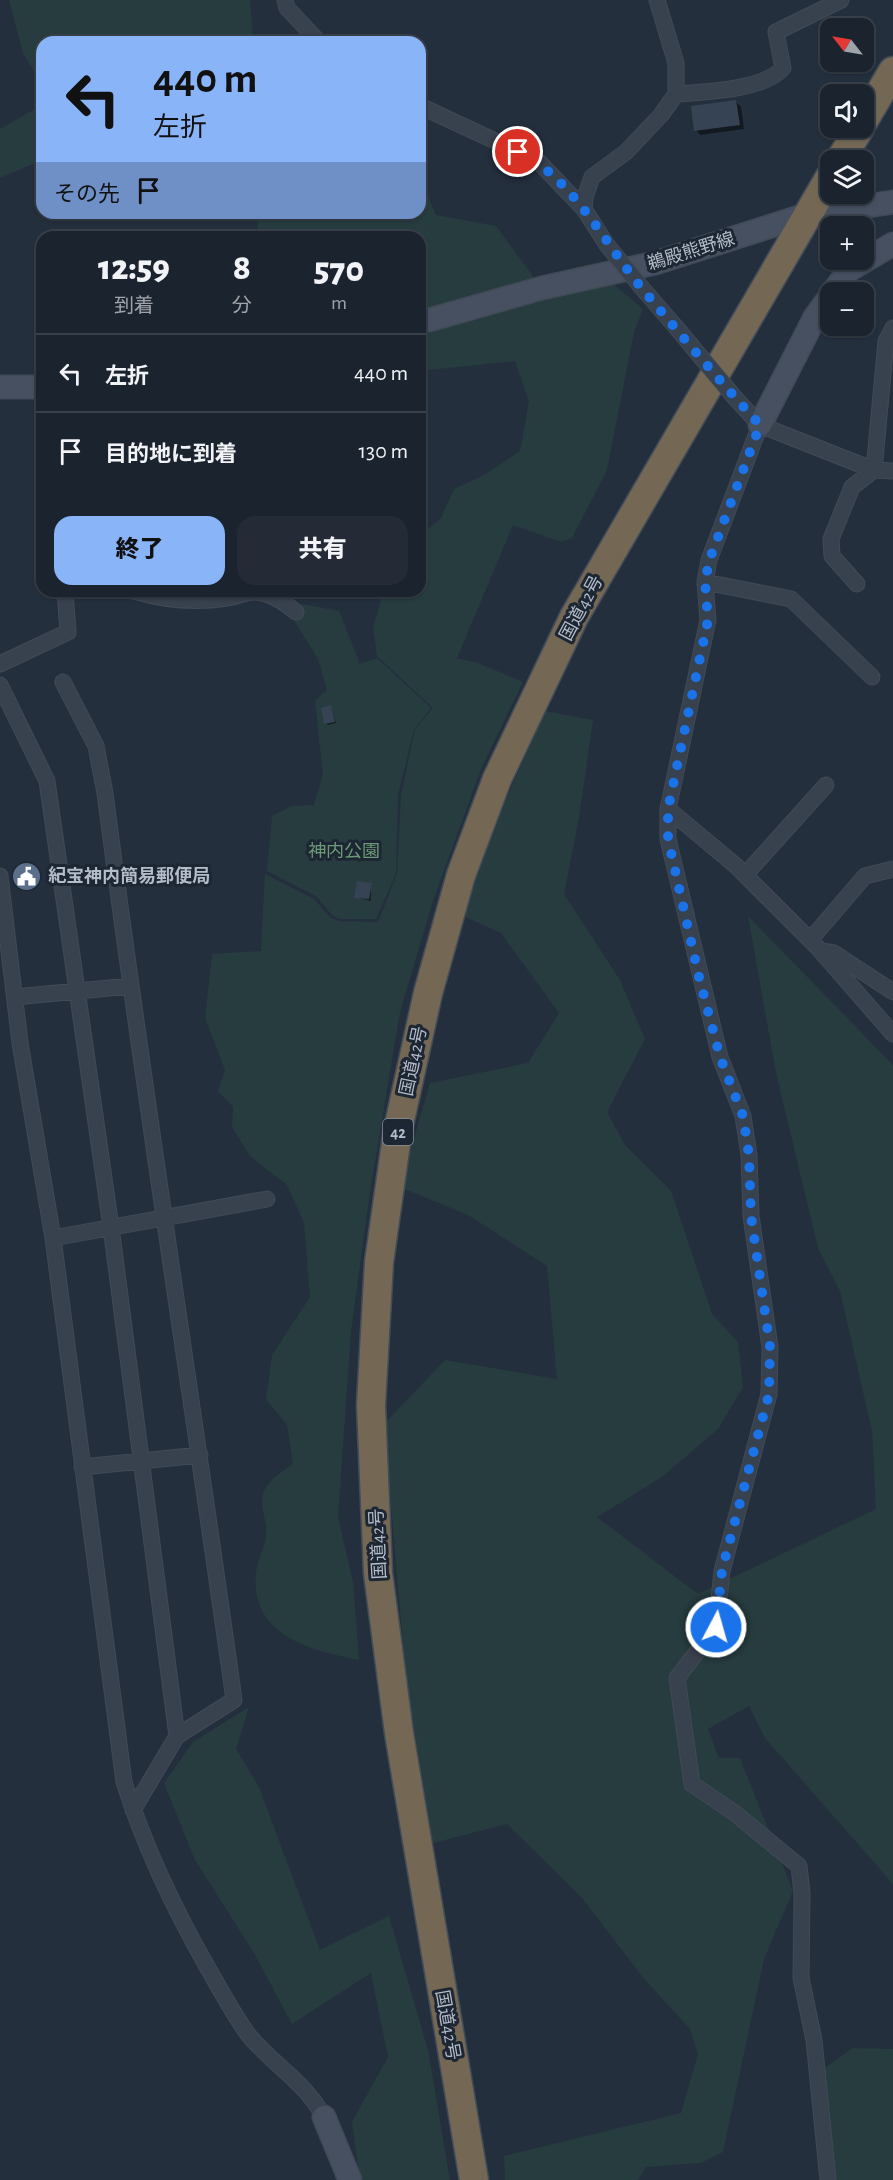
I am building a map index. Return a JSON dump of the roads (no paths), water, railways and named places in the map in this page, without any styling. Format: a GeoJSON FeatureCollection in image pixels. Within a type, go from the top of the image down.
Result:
{"type":"FeatureCollection","features":[{"type":"Feature","properties":{"kind":"highway"},"geometry":{"type":"LineString","coordinates":[[874,103],[893,70]]}},
{"type":"Feature","properties":{"kind":"highway","name":"国道42号"},"geometry":{"type":"LineString","coordinates":[[474,2180],[399,1733],[378,1573],[371,1405],[379,1262],[398,1129],[431,982],[461,875],[497,779],[574,617],[820,193]]}},
{"type":"Feature","properties":{"kind":"main road","name":"鵜殿熊野線"},"geometry":{"type":"LineString","coordinates":[[426,320],[542,288],[656,264],[806,216],[893,202]]}},
{"type":"Feature","properties":{"kind":"main road"},"geometry":{"type":"LineString","coordinates":[[840,282],[849,270],[893,244]]}},
{"type":"Feature","properties":{"kind":"main road"},"geometry":{"type":"LineString","coordinates":[[760,425],[820,310]]}},
{"type":"Feature","properties":{"kind":"main road"},"geometry":{"type":"LineString","coordinates":[[0,387],[36,387]]}},
{"type":"Feature","properties":{"kind":"main road"},"geometry":{"type":"LineString","coordinates":[[324,2117],[350,2180]]}},
{"type":"Feature","properties":{"kind":"street"},"geometry":{"type":"LineString","coordinates":[[285,0],[287,8],[313,36]]}},
{"type":"Feature","properties":{"kind":"street"},"geometry":{"type":"LineString","coordinates":[[584,209],[585,196],[592,177],[626,152],[676,94],[676,63],[657,0]]}},
{"type":"Feature","properties":{"kind":"street"},"geometry":{"type":"LineString","coordinates":[[676,94],[717,92],[775,77],[783,68],[776,32],[841,0]]}},
{"type":"Feature","properties":{"kind":"street"},"geometry":{"type":"LineString","coordinates":[[426,109],[538,161],[584,209],[607,245],[642,288],[760,425],[874,470],[893,471]]}},
{"type":"Feature","properties":{"kind":"street"},"geometry":{"type":"LineString","coordinates":[[857,584],[832,556],[831,538],[852,487],[874,470],[886,341],[893,328]]}},
{"type":"Feature","properties":{"kind":"street"},"geometry":{"type":"LineString","coordinates":[[760,425],[709,561],[705,582],[708,620],[668,809],[668,839],[699,977],[720,1057],[743,1116],[749,1155],[751,1216],[770,1347],[769,1394],[722,1570],[716,1627],[677,1678],[692,1784],[736,1814],[799,1866],[802,1893],[801,1978],[814,2040],[828,2180]]}},
{"type":"Feature","properties":{"kind":"street"},"geometry":{"type":"LineString","coordinates":[[705,582],[791,599],[872,677]]}},
{"type":"Feature","properties":{"kind":"street"},"geometry":{"type":"LineString","coordinates":[[0,664],[68,632],[66,597]]}},
{"type":"Feature","properties":{"kind":"street"},"geometry":{"type":"LineString","coordinates":[[156,597],[193,600],[231,597]]}},
{"type":"Feature","properties":{"kind":"street"},"geometry":{"type":"LineString","coordinates":[[271,597],[283,601],[296,612]]}},
{"type":"Feature","properties":{"kind":"street"},"geometry":{"type":"LineString","coordinates":[[63,682],[96,746],[105,792],[130,986],[234,1700],[177,1736],[133,1810]]}},
{"type":"Feature","properties":{"kind":"street"},"geometry":{"type":"LineString","coordinates":[[0,685],[47,781],[111,1227],[177,1736]]}},
{"type":"Feature","properties":{"kind":"street"},"geometry":{"type":"LineString","coordinates":[[745,875],[826,785]]}},
{"type":"Feature","properties":{"kind":"street"},"geometry":{"type":"LineString","coordinates":[[668,809],[745,875],[816,946],[893,1034]]}},
{"type":"Feature","properties":{"kind":"street"},"geometry":{"type":"LineString","coordinates":[[816,946],[865,876],[893,869]]}},
{"type":"Feature","properties":{"kind":"street"},"geometry":{"type":"LineString","coordinates":[[0,876],[20,1043],[53,1238],[124,1782],[140,1833],[186,1930],[243,2025],[313,2096],[324,2117]]}},
{"type":"Feature","properties":{"kind":"street"},"geometry":{"type":"LineString","coordinates":[[816,946],[834,953],[893,992]]}},
{"type":"Feature","properties":{"kind":"street"},"geometry":{"type":"LineString","coordinates":[[15,997],[130,986]]}},
{"type":"Feature","properties":{"kind":"street"},"geometry":{"type":"LineString","coordinates":[[53,1238],[267,1199]]}},
{"type":"Feature","properties":{"kind":"street"},"geometry":{"type":"LineString","coordinates":[[82,1467],[200,1455]]}},
{"type":"Feature","properties":{"kind":"place","name":"紀宝神内簡易郵便局"},"geometry":{"type":"Point","coordinates":[27,876]}},
{"type":"Feature","properties":{"kind":"park label","name":"神内公園"},"geometry":{"type":"Point","coordinates":[344,851]}}]}
